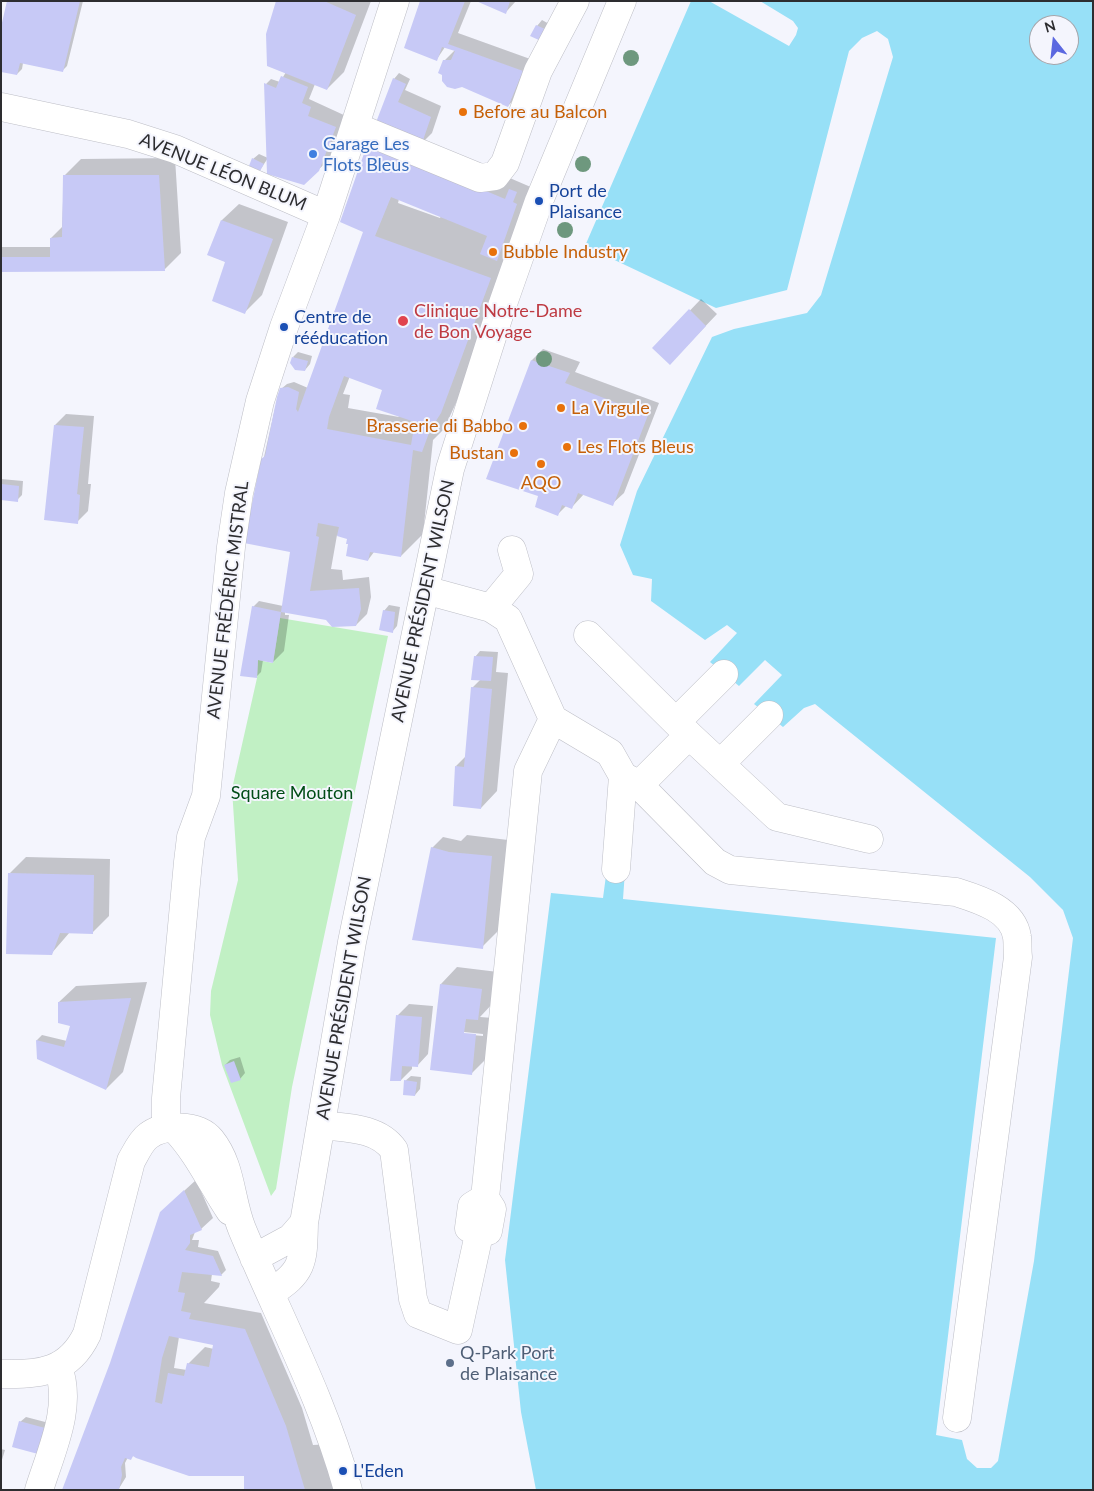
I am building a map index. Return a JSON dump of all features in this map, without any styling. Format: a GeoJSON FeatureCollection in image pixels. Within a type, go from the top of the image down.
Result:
{"type":"FeatureCollection","features":[{"type":"Feature","properties":{"kind":"street","name":"AVENUE FRÉDÉRIC MISTRAL"},"geometry":{"type":"LineString","coordinates":[[170,1128],[166,1098],[188,862],[191,837],[206,796],[231,547],[239,493],[260,401],[284,327],[326,215],[356,127],[395,1]]}},
{"type":"Feature","properties":{"kind":"street"},"geometry":{"type":"LineString","coordinates":[[356,127],[480,178],[495,176],[505,163],[538,71],[575,1]]}},
{"type":"Feature","properties":{"kind":"street","name":"AVENUE PRÉSIDENT WILSON"},"geometry":{"type":"LineString","coordinates":[[270,1293],[290,1280],[300,1266],[304,1223],[351,951],[450,469],[500,312],[539,201],[622,1]]}},
{"type":"Feature","properties":{"kind":"street","name":"AVENUE LÉON BLUM"},"geometry":{"type":"LineString","coordinates":[[1,107],[128,134],[165,146],[326,215]]}},
{"type":"Feature","properties":{"kind":"street"},"geometry":{"type":"LineString","coordinates":[[491,608],[519,574],[512,550]]}},
{"type":"Feature","properties":{"kind":"street"},"geometry":{"type":"LineString","coordinates":[[425,590],[491,608],[508,619],[553,719],[610,753],[631,780],[715,862],[730,870],[956,892],[989,903],[1007,919],[1017,935],[1018,957],[958,1418]]}},
{"type":"Feature","properties":{"kind":"street"},"geometry":{"type":"LineString","coordinates":[[588,635],[682,728],[777,817],[869,839]]}},
{"type":"Feature","properties":{"kind":"street"},"geometry":{"type":"LineString","coordinates":[[616,869],[631,780],[682,728],[724,674]]}},
{"type":"Feature","properties":{"kind":"street"},"geometry":{"type":"LineString","coordinates":[[720,764],[769,715]]}},
{"type":"Feature","properties":{"kind":"street"},"geometry":{"type":"LineString","coordinates":[[321,1125],[356,1129],[376,1134],[394,1150],[411,1290],[418,1314],[458,1330],[479,1234],[469,1228],[472,1206],[485,1198],[528,772],[553,719]]}},
{"type":"Feature","properties":{"kind":"street"},"geometry":{"type":"LineString","coordinates":[[1,1374],[40,1371],[58,1367],[72,1358],[87,1334],[131,1161],[146,1137],[170,1128],[192,1129],[211,1140],[229,1176],[241,1226],[326,1419],[348,1490]]}},
{"type":"Feature","properties":{"kind":"street"},"geometry":{"type":"LineString","coordinates":[[254,1258],[291,1238],[304,1223]]}},
{"type":"Feature","properties":{"kind":"street"},"geometry":{"type":"LineString","coordinates":[[39,1490],[62,1413],[64,1389],[58,1367]]}},
{"type":"Feature","properties":{"kind":"green space","name":"Square Mouton"},"geometry":{"type":"Polygon","coordinates":[[[280,618],[388,636],[292,1087],[276,1189],[271,1196],[222,1065],[210,1015],[211,991],[238,880],[232,789],[257,678],[258,660],[273,663],[280,618]]]}},
{"type":"Feature","properties":{"kind":"water"},"geometry":{"type":"Polygon","coordinates":[[[691,1],[709,1],[789,46],[798,28],[793,21],[760,1],[1093,1],[1093,1490],[536,1490],[521,1412],[505,1260],[551,893],[603,898],[607,868],[625,871],[623,899],[996,938],[936,1435],[962,1440],[967,1459],[977,1468],[991,1468],[998,1461],[1034,1261],[1073,938],[1063,910],[1030,877],[815,704],[804,708],[783,727],[754,704],[782,675],[765,660],[739,686],[710,662],[737,633],[727,625],[705,640],[651,601],[652,579],[633,575],[620,545],[637,491],[712,337],[734,329],[807,313],[821,295],[893,57],[888,39],[877,31],[862,38],[849,51],[787,290],[716,308],[585,246],[691,1]]]}},
{"type":"Feature","properties":{"kind":"building"},"geometry":{"type":"Polygon","coordinates":[[[7,1],[80,1],[63,72],[20,63],[17,75],[1,72],[1,27],[7,1]]]}},
{"type":"Feature","properties":{"kind":"building"},"geometry":{"type":"Polygon","coordinates":[[[276,1],[324,1],[356,15],[327,90],[267,66],[266,34],[276,1]]]}},
{"type":"Feature","properties":{"kind":"building"},"geometry":{"type":"Polygon","coordinates":[[[420,1],[465,1],[448,44],[523,71],[508,107],[462,87],[455,89],[447,87],[442,81],[442,75],[438,73],[443,60],[451,60],[455,51],[442,47],[437,61],[404,48],[420,1]]]}},
{"type":"Feature","properties":{"kind":"building"},"geometry":{"type":"Polygon","coordinates":[[[476,1],[510,1],[506,14],[476,1]]]}},
{"type":"Feature","properties":{"kind":"building"},"geometry":{"type":"Polygon","coordinates":[[[536,25],[547,30],[541,41],[530,36],[536,25]]]}},
{"type":"Feature","properties":{"kind":"building"},"geometry":{"type":"Polygon","coordinates":[[[281,76],[308,87],[302,103],[311,107],[308,116],[336,127],[319,171],[304,185],[267,174],[264,83],[276,88],[281,76]]]}},
{"type":"Feature","properties":{"kind":"building"},"geometry":{"type":"Polygon","coordinates":[[[393,78],[406,84],[398,102],[431,117],[421,146],[375,125],[393,78]]]}},
{"type":"Feature","properties":{"kind":"building"},"geometry":{"type":"Polygon","coordinates":[[[367,145],[436,170],[505,199],[509,189],[517,192],[513,202],[517,204],[497,261],[480,254],[487,236],[391,197],[375,236],[491,278],[441,413],[430,430],[422,452],[413,450],[401,557],[370,552],[368,561],[346,556],[347,539],[337,536],[339,527],[318,523],[316,536],[319,537],[310,591],[359,588],[361,609],[356,626],[332,627],[326,620],[281,612],[290,552],[244,543],[261,459],[265,456],[280,388],[288,387],[299,392],[296,409],[298,412],[363,232],[340,222],[367,145]],[[344,376],[329,417],[327,429],[411,445],[415,422],[376,409],[382,390],[344,376]]]}},
{"type":"Feature","properties":{"kind":"building"},"geometry":{"type":"Polygon","coordinates":[[[252,158],[264,164],[260,171],[249,166],[252,158]]]}},
{"type":"Feature","properties":{"kind":"building"},"geometry":{"type":"Polygon","coordinates":[[[63,175],[159,175],[165,271],[1,272],[1,257],[50,257],[50,238],[62,237],[63,175]]]}},
{"type":"Feature","properties":{"kind":"building"},"geometry":{"type":"Polygon","coordinates":[[[221,220],[273,239],[245,314],[212,301],[225,262],[207,255],[221,220]]]}},
{"type":"Feature","properties":{"kind":"building"},"geometry":{"type":"Polygon","coordinates":[[[689,309],[706,326],[670,365],[652,348],[689,309]]]}},
{"type":"Feature","properties":{"kind":"building"},"geometry":{"type":"Polygon","coordinates":[[[292,357],[308,361],[305,371],[295,370],[290,363],[292,357]]]}},
{"type":"Feature","properties":{"kind":"building","name":"Les Flots Bleus"},"geometry":{"type":"Polygon","coordinates":[[[531,360],[570,373],[565,383],[648,415],[613,506],[578,493],[572,509],[562,505],[558,516],[535,507],[538,496],[486,479],[531,360]]]}},
{"type":"Feature","properties":{"kind":"building"},"geometry":{"type":"Polygon","coordinates":[[[54,425],[84,427],[77,494],[80,495],[78,524],[44,520],[54,425]]]}},
{"type":"Feature","properties":{"kind":"building"},"geometry":{"type":"Polygon","coordinates":[[[1,484],[19,486],[18,502],[1,500],[1,484]]]}},
{"type":"Feature","properties":{"kind":"building"},"geometry":{"type":"Polygon","coordinates":[[[252,606],[281,612],[273,663],[258,660],[257,678],[240,676],[252,606]]]}},
{"type":"Feature","properties":{"kind":"building"},"geometry":{"type":"Polygon","coordinates":[[[383,610],[395,612],[393,633],[379,630],[383,610]]]}},
{"type":"Feature","properties":{"kind":"building"},"geometry":{"type":"Polygon","coordinates":[[[474,656],[493,657],[491,681],[471,680],[474,656]]]}},
{"type":"Feature","properties":{"kind":"building"},"geometry":{"type":"Polygon","coordinates":[[[471,687],[492,689],[481,809],[453,806],[455,766],[464,767],[471,687]]]}},
{"type":"Feature","properties":{"kind":"building"},"geometry":{"type":"Polygon","coordinates":[[[431,847],[449,852],[492,856],[483,949],[412,940],[431,847]]]}},
{"type":"Feature","properties":{"kind":"building"},"geometry":{"type":"Polygon","coordinates":[[[8,873],[94,875],[93,934],[60,933],[52,955],[6,954],[8,873]]]}},
{"type":"Feature","properties":{"kind":"building"},"geometry":{"type":"Polygon","coordinates":[[[440,984],[482,989],[478,1020],[466,1019],[464,1033],[476,1034],[472,1075],[430,1070],[440,984]]]}},
{"type":"Feature","properties":{"kind":"building"},"geometry":{"type":"Polygon","coordinates":[[[131,998],[106,1090],[37,1059],[36,1040],[64,1047],[70,1026],[58,1023],[58,1002],[131,998]]]}},
{"type":"Feature","properties":{"kind":"building"},"geometry":{"type":"Polygon","coordinates":[[[396,1015],[422,1017],[418,1067],[402,1066],[401,1081],[390,1081],[396,1015]]]}},
{"type":"Feature","properties":{"kind":"building"},"geometry":{"type":"Polygon","coordinates":[[[234,1061],[241,1080],[231,1083],[224,1065],[234,1061]]]}},
{"type":"Feature","properties":{"kind":"building"},"geometry":{"type":"Polygon","coordinates":[[[404,1080],[417,1082],[415,1096],[403,1095],[404,1080]]]}},
{"type":"Feature","properties":{"kind":"building"},"geometry":{"type":"Polygon","coordinates":[[[184,1190],[202,1230],[190,1235],[190,1243],[185,1250],[213,1256],[222,1276],[182,1272],[178,1292],[185,1293],[181,1311],[191,1313],[189,1319],[245,1329],[286,1426],[305,1490],[244,1490],[244,1476],[189,1476],[133,1456],[131,1460],[125,1458],[121,1467],[122,1475],[119,1490],[62,1490],[110,1363],[160,1212],[184,1190]],[[169,1336],[162,1358],[155,1402],[162,1404],[168,1373],[184,1376],[187,1363],[209,1367],[213,1345],[169,1336]]]}},
{"type":"Feature","properties":{"kind":"building"},"geometry":{"type":"Polygon","coordinates":[[[19,1421],[45,1428],[38,1454],[12,1447],[19,1421]]]}},
{"type":"Feature","properties":{"kind":"place","name":"Before au Balcon"},"geometry":{"type":"Point","coordinates":[463,112]}},
{"type":"Feature","properties":{"kind":"place","name":"Garage Les Flots Bleus"},"geometry":{"type":"Point","coordinates":[313,154]}},
{"type":"Feature","properties":{"kind":"place","name":"Port de Plaisance"},"geometry":{"type":"Point","coordinates":[539,201]}},
{"type":"Feature","properties":{"kind":"place","name":"Bubble Industry"},"geometry":{"type":"Point","coordinates":[493,252]}},
{"type":"Feature","properties":{"kind":"place","name":"Clinique Notre-Dame de Bon Voyage"},"geometry":{"type":"Point","coordinates":[403,321]}},
{"type":"Feature","properties":{"kind":"place","name":"Centre de rééducation"},"geometry":{"type":"Point","coordinates":[284,327]}},
{"type":"Feature","properties":{"kind":"place","name":"La Virgule"},"geometry":{"type":"Point","coordinates":[561,408]}},
{"type":"Feature","properties":{"kind":"place","name":"Brasserie di Babbo"},"geometry":{"type":"Point","coordinates":[523,426]}},
{"type":"Feature","properties":{"kind":"place","name":"Les Flots Bleus"},"geometry":{"type":"Point","coordinates":[567,447]}},
{"type":"Feature","properties":{"kind":"place","name":"Bustan"},"geometry":{"type":"Point","coordinates":[514,453]}},
{"type":"Feature","properties":{"kind":"place","name":"AQO"},"geometry":{"type":"Point","coordinates":[541,464]}},
{"type":"Feature","properties":{"kind":"place","name":"Q-Park Port de Plaisance"},"geometry":{"type":"Point","coordinates":[450,1363]}},
{"type":"Feature","properties":{"kind":"place","name":"L'Eden"},"geometry":{"type":"Point","coordinates":[343,1471]}}]}
